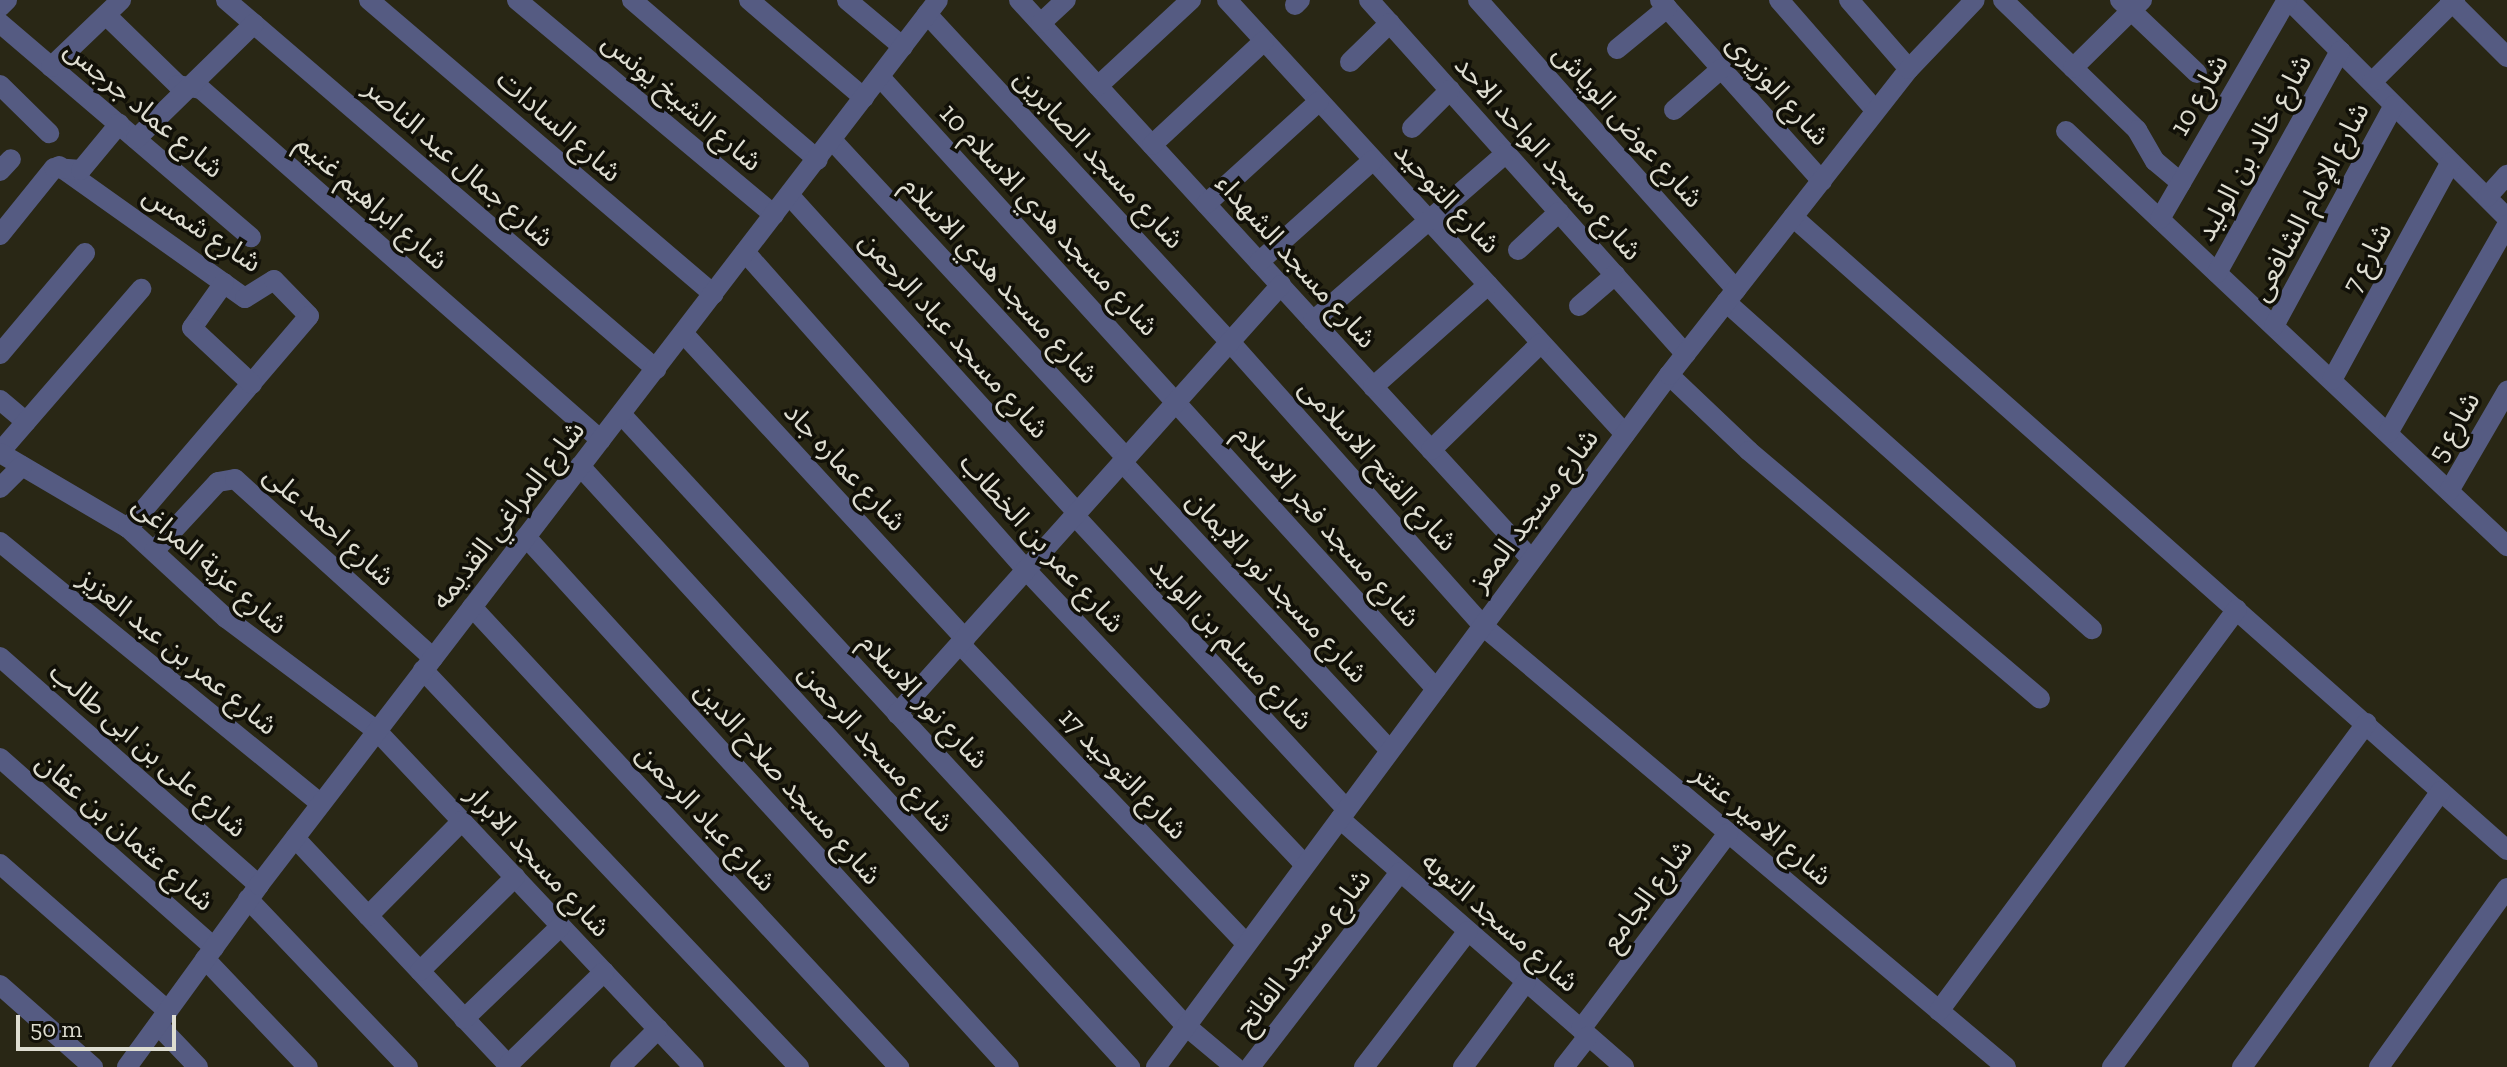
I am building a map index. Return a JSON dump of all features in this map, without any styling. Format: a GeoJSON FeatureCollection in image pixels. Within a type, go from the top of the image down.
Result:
{"type":"FeatureCollection","features":[{"type":"Feature","properties":{"kind":"street"},"geometry":{"type":"LineString","coordinates":[[0,7],[7,0]]}},
{"type":"Feature","properties":{"kind":"street"},"geometry":{"type":"LineString","coordinates":[[51,67],[121,0]]}},
{"type":"Feature","properties":{"kind":"street","name":"شارع جمال عبد الناصر"},"geometry":{"type":"LineString","coordinates":[[226,0],[656,369]]}},
{"type":"Feature","properties":{"kind":"street","name":"شارع السادات"},"geometry":{"type":"LineString","coordinates":[[369,0],[713,294]]}},
{"type":"Feature","properties":{"kind":"street","name":"شارع الشيخ يونس"},"geometry":{"type":"LineString","coordinates":[[517,0],[774,215]]}},
{"type":"Feature","properties":{"kind":"street"},"geometry":{"type":"LineString","coordinates":[[632,0],[818,160]]}},
{"type":"Feature","properties":{"kind":"street"},"geometry":{"type":"LineString","coordinates":[[749,0],[864,98]]}},
{"type":"Feature","properties":{"kind":"street"},"geometry":{"type":"LineString","coordinates":[[847,0],[903,47]]}},
{"type":"Feature","properties":{"kind":"street","name":"شارع مسجد الشهداء"},"geometry":{"type":"LineString","coordinates":[[1019,0],[1532,560]]}},
{"type":"Feature","properties":{"kind":"street"},"geometry":{"type":"LineString","coordinates":[[1041,23],[1066,0]]}},
{"type":"Feature","properties":{"kind":"street"},"geometry":{"type":"LineString","coordinates":[[1098,86],[1191,0]]}},
{"type":"Feature","properties":{"kind":"street","name":"شارع التوحيد"},"geometry":{"type":"LineString","coordinates":[[1227,0],[1625,434]]}},
{"type":"Feature","properties":{"kind":"street","name":"شارع مسجد الواحد الاحد"},"geometry":{"type":"LineString","coordinates":[[1369,0],[1686,354]]}},
{"type":"Feature","properties":{"kind":"street","name":"شارع عوض الوياش"},"geometry":{"type":"LineString","coordinates":[[1478,0],[1731,296],[2092,629]]}},
{"type":"Feature","properties":{"kind":"street"},"geometry":{"type":"LineString","coordinates":[[1779,0],[1876,111]]}},
{"type":"Feature","properties":{"kind":"street"},"geometry":{"type":"LineString","coordinates":[[1849,0],[1909,69]]}},
{"type":"Feature","properties":{"kind":"street","name":"شارع مسجد المعز"},"geometry":{"type":"LineString","coordinates":[[1156,1067],[1669,375],[1909,69],[1975,0]]}},
{"type":"Feature","properties":{"kind":"street"},"geometry":{"type":"LineString","coordinates":[[2003,0],[2137,130],[2155,161],[2181,183]]}},
{"type":"Feature","properties":{"kind":"street"},"geometry":{"type":"LineString","coordinates":[[2288,0],[2507,218]]}},
{"type":"Feature","properties":{"kind":"street","name":"شارع 10"},"geometry":{"type":"LineString","coordinates":[[2160,219],[2288,0]]}},
{"type":"Feature","properties":{"kind":"street"},"geometry":{"type":"LineString","coordinates":[[2372,82],[2453,1],[2507,57]]}},
{"type":"Feature","properties":{"kind":"street"},"geometry":{"type":"LineString","coordinates":[[1617,49],[1663,4]]}},
{"type":"Feature","properties":{"kind":"street","name":"شارع الوزيرى"},"geometry":{"type":"LineString","coordinates":[[1663,4],[1822,181]]}},
{"type":"Feature","properties":{"kind":"street"},"geometry":{"type":"LineString","coordinates":[[2073,68],[2131,4],[2197,73]]}},
{"type":"Feature","properties":{"kind":"street","name":"شارع المراغي القديمه"},"geometry":{"type":"LineString","coordinates":[[127,1067],[295,838],[818,160],[932,7]]}},
{"type":"Feature","properties":{"kind":"street","name":"شارع مسجد الصابرين"},"geometry":{"type":"LineString","coordinates":[[932,7],[1230,342]]}},
{"type":"Feature","properties":{"kind":"street","name":"شارع ابراهيم غنيم"},"geometry":{"type":"LineString","coordinates":[[106,15],[178,85],[201,89],[601,440]]}},
{"type":"Feature","properties":{"kind":"street","name":"شارع عماد جرجس"},"geometry":{"type":"LineString","coordinates":[[0,23],[251,237]]}},
{"type":"Feature","properties":{"kind":"street"},"geometry":{"type":"LineString","coordinates":[[1350,62],[1390,23]]}},
{"type":"Feature","properties":{"kind":"street"},"geometry":{"type":"LineString","coordinates":[[136,139],[254,24]]}},
{"type":"Feature","properties":{"kind":"street"},"geometry":{"type":"LineString","coordinates":[[1152,145],[1264,41]]}},
{"type":"Feature","properties":{"kind":"street","name":"شارع خالد بن الوليد"},"geometry":{"type":"LineString","coordinates":[[2217,273],[2340,51]]}},
{"type":"Feature","properties":{"kind":"street"},"geometry":{"type":"LineString","coordinates":[[1674,110],[1721,69]]}},
{"type":"Feature","properties":{"kind":"street","name":"شارع مسجد هدي الاسلام 10"},"geometry":{"type":"LineString","coordinates":[[880,77],[1177,401]]}},
{"type":"Feature","properties":{"kind":"street"},"geometry":{"type":"LineString","coordinates":[[0,85],[49,133]]}},
{"type":"Feature","properties":{"kind":"street"},"geometry":{"type":"LineString","coordinates":[[1412,128],[1450,90]]}},
{"type":"Feature","properties":{"kind":"street"},"geometry":{"type":"LineString","coordinates":[[1206,204],[1319,101]]}},
{"type":"Feature","properties":{"kind":"street","name":"شارع الإمام الشافعى"},"geometry":{"type":"LineString","coordinates":[[2274,326],[2394,105]]}},
{"type":"Feature","properties":{"kind":"street"},"geometry":{"type":"LineString","coordinates":[[0,235],[59,166],[81,170],[119,124]]}},
{"type":"Feature","properties":{"kind":"street"},"geometry":{"type":"LineString","coordinates":[[2066,131],[2507,546]]}},
{"type":"Feature","properties":{"kind":"street","name":"شارع مسجد هدي الاسلام"},"geometry":{"type":"LineString","coordinates":[[832,140],[1124,460]]}},
{"type":"Feature","properties":{"kind":"street"},"geometry":{"type":"LineString","coordinates":[[1313,321],[1506,153]]}},
{"type":"Feature","properties":{"kind":"street"},"geometry":{"type":"LineString","coordinates":[[1259,262],[1373,160]]}},
{"type":"Feature","properties":{"kind":"street","name":"شارع 7"},"geometry":{"type":"LineString","coordinates":[[2332,380],[2451,162]]}},
{"type":"Feature","properties":{"kind":"street","name":"شارع شمس"},"geometry":{"type":"LineString","coordinates":[[59,166],[248,299],[274,280],[307,311],[307,322],[252,384]]}},
{"type":"Feature","properties":{"kind":"street"},"geometry":{"type":"LineString","coordinates":[[2487,197],[2507,175]]}},
{"type":"Feature","properties":{"kind":"street","name":"شارع مسجد عباد الرحمن"},"geometry":{"type":"LineString","coordinates":[[790,196],[1076,514]]}},
{"type":"Feature","properties":{"kind":"street"},"geometry":{"type":"LineString","coordinates":[[1518,250],[1559,212]]}},
{"type":"Feature","properties":{"kind":"street"},"geometry":{"type":"LineString","coordinates":[[1793,217],[2507,850]]}},
{"type":"Feature","properties":{"kind":"street"},"geometry":{"type":"LineString","coordinates":[[2388,433],[2507,225]]}},
{"type":"Feature","properties":{"kind":"street","name":"شارع عمر بن الخطاب"},"geometry":{"type":"LineString","coordinates":[[745,252],[1026,570],[1305,865]]}},
{"type":"Feature","properties":{"kind":"street"},"geometry":{"type":"LineString","coordinates":[[0,354],[85,253]]}},
{"type":"Feature","properties":{"kind":"street"},"geometry":{"type":"LineString","coordinates":[[1579,306],[1615,275]]}},
{"type":"Feature","properties":{"kind":"street"},"geometry":{"type":"LineString","coordinates":[[128,528],[252,384],[192,328],[224,283]]}},
{"type":"Feature","properties":{"kind":"street"},"geometry":{"type":"LineString","coordinates":[[897,714],[1281,285]]}},
{"type":"Feature","properties":{"kind":"street"},"geometry":{"type":"LineString","coordinates":[[1373,387],[1488,285]]}},
{"type":"Feature","properties":{"kind":"street"},"geometry":{"type":"LineString","coordinates":[[0,452],[141,289]]}},
{"type":"Feature","properties":{"kind":"street","name":"شارع عماره جاد"},"geometry":{"type":"LineString","coordinates":[[683,333],[962,642]]}},
{"type":"Feature","properties":{"kind":"street","name":"شارع الفتح الاسلامى"},"geometry":{"type":"LineString","coordinates":[[1230,342],[1483,626]]}},
{"type":"Feature","properties":{"kind":"street"},"geometry":{"type":"LineString","coordinates":[[1431,450],[1541,343]]}},
{"type":"Feature","properties":{"kind":"street"},"geometry":{"type":"LineString","coordinates":[[1669,375],[1749,451],[2040,699]]}},
{"type":"Feature","properties":{"kind":"street","name":"شارع 5"},"geometry":{"type":"LineString","coordinates":[[2449,491],[2507,391]]}},
{"type":"Feature","properties":{"kind":"street"},"geometry":{"type":"LineString","coordinates":[[0,400],[26,422]]}},
{"type":"Feature","properties":{"kind":"street","name":"شارع مسجد فجر الاسلام"},"geometry":{"type":"LineString","coordinates":[[1177,401],[1436,689]]}},
{"type":"Feature","properties":{"kind":"street","name":"شارع نور الاسلام"},"geometry":{"type":"LineString","coordinates":[[621,414],[1186,1026],[1235,1067]]}},
{"type":"Feature","properties":{"kind":"street","name":"شارع عزبة المراغى"},"geometry":{"type":"LineString","coordinates":[[0,452],[128,528],[260,646],[377,731]]}},
{"type":"Feature","properties":{"kind":"street","name":"شارع مسجد نور الايمان"},"geometry":{"type":"LineString","coordinates":[[1124,460],[1390,750]]}},
{"type":"Feature","properties":{"kind":"street"},"geometry":{"type":"LineString","coordinates":[[0,488],[22,466]]}},
{"type":"Feature","properties":{"kind":"street","name":"شارع مسجد الرحمن"},"geometry":{"type":"LineString","coordinates":[[580,466],[1130,1067]]}},
{"type":"Feature","properties":{"kind":"street","name":"شارع احمد على"},"geometry":{"type":"LineString","coordinates":[[154,551],[218,482],[235,479],[428,664]]}},
{"type":"Feature","properties":{"kind":"street","name":"شارع مسلم بن الوليد"},"geometry":{"type":"LineString","coordinates":[[1076,514],[1343,814]]}},
{"type":"Feature","properties":{"kind":"street","name":"شارع مسجد صلاح الدين"},"geometry":{"type":"LineString","coordinates":[[526,537],[1009,1067]]}},
{"type":"Feature","properties":{"kind":"street","name":"شارع عمر بن عبد العزيز"},"geometry":{"type":"LineString","coordinates":[[0,542],[321,804]]}},
{"type":"Feature","properties":{"kind":"street","name":"شارع عباد الرحمن"},"geometry":{"type":"LineString","coordinates":[[472,607],[899,1067]]}},
{"type":"Feature","properties":{"kind":"street"},"geometry":{"type":"LineString","coordinates":[[1939,1011],[2237,609]]}},
{"type":"Feature","properties":{"kind":"street","name":"شارع الامير عنتر"},"geometry":{"type":"LineString","coordinates":[[1483,626],[2006,1067]]}},
{"type":"Feature","properties":{"kind":"street","name":"شارع التوحيد 17"},"geometry":{"type":"LineString","coordinates":[[962,642],[1246,943]]}},
{"type":"Feature","properties":{"kind":"street","name":"شارع على بن ابى طالب"},"geometry":{"type":"LineString","coordinates":[[0,657],[254,892],[408,1067]]}},
{"type":"Feature","properties":{"kind":"street"},"geometry":{"type":"LineString","coordinates":[[428,664],[799,1067]]}},
{"type":"Feature","properties":{"kind":"street"},"geometry":{"type":"LineString","coordinates":[[2112,1067],[2367,723]]}},
{"type":"Feature","properties":{"kind":"street","name":"شارع مسجد الابرار"},"geometry":{"type":"LineString","coordinates":[[377,731],[694,1067]]}},
{"type":"Feature","properties":{"kind":"street","name":"شارع عثمان بن عفان"},"geometry":{"type":"LineString","coordinates":[[0,758],[210,953],[308,1067]]}},
{"type":"Feature","properties":{"kind":"street"},"geometry":{"type":"LineString","coordinates":[[2242,1067],[2441,791]]}},
{"type":"Feature","properties":{"kind":"street","name":"شارع مسجد التوبه"},"geometry":{"type":"LineString","coordinates":[[1343,814],[1400,872],[1624,1067]]}},
{"type":"Feature","properties":{"kind":"street"},"geometry":{"type":"LineString","coordinates":[[368,916],[462,821]]}},
{"type":"Feature","properties":{"kind":"street","name":"شارع الجامع"},"geometry":{"type":"LineString","coordinates":[[1584,1032],[1728,833]]}},
{"type":"Feature","properties":{"kind":"street"},"geometry":{"type":"LineString","coordinates":[[295,838],[509,1066],[604,972]]}},
{"type":"Feature","properties":{"kind":"street"},"geometry":{"type":"LineString","coordinates":[[0,864],[163,1018],[198,1067]]}},
{"type":"Feature","properties":{"kind":"street","name":"شارع مسجد الفاتح"},"geometry":{"type":"LineString","coordinates":[[1250,1067],[1400,872]]}},
{"type":"Feature","properties":{"kind":"street"},"geometry":{"type":"LineString","coordinates":[[420,971],[515,877]]}},
{"type":"Feature","properties":{"kind":"street"},"geometry":{"type":"LineString","coordinates":[[2379,1067],[2507,888]]}},
{"type":"Feature","properties":{"kind":"street"},"geometry":{"type":"LineString","coordinates":[[464,1019],[561,926]]}},
{"type":"Feature","properties":{"kind":"street"},"geometry":{"type":"LineString","coordinates":[[1364,1067],[1468,931]]}},
{"type":"Feature","properties":{"kind":"street"},"geometry":{"type":"LineString","coordinates":[[1463,1067],[1526,982]]}},
{"type":"Feature","properties":{"kind":"street"},"geometry":{"type":"LineString","coordinates":[[0,985],[93,1067]]}},
{"type":"Feature","properties":{"kind":"street"},"geometry":{"type":"LineString","coordinates":[[620,1067],[658,1029]]}},
{"type":"Feature","properties":{"kind":"street"},"geometry":{"type":"LineString","coordinates":[[1564,1067],[1584,1032]]}}]}
